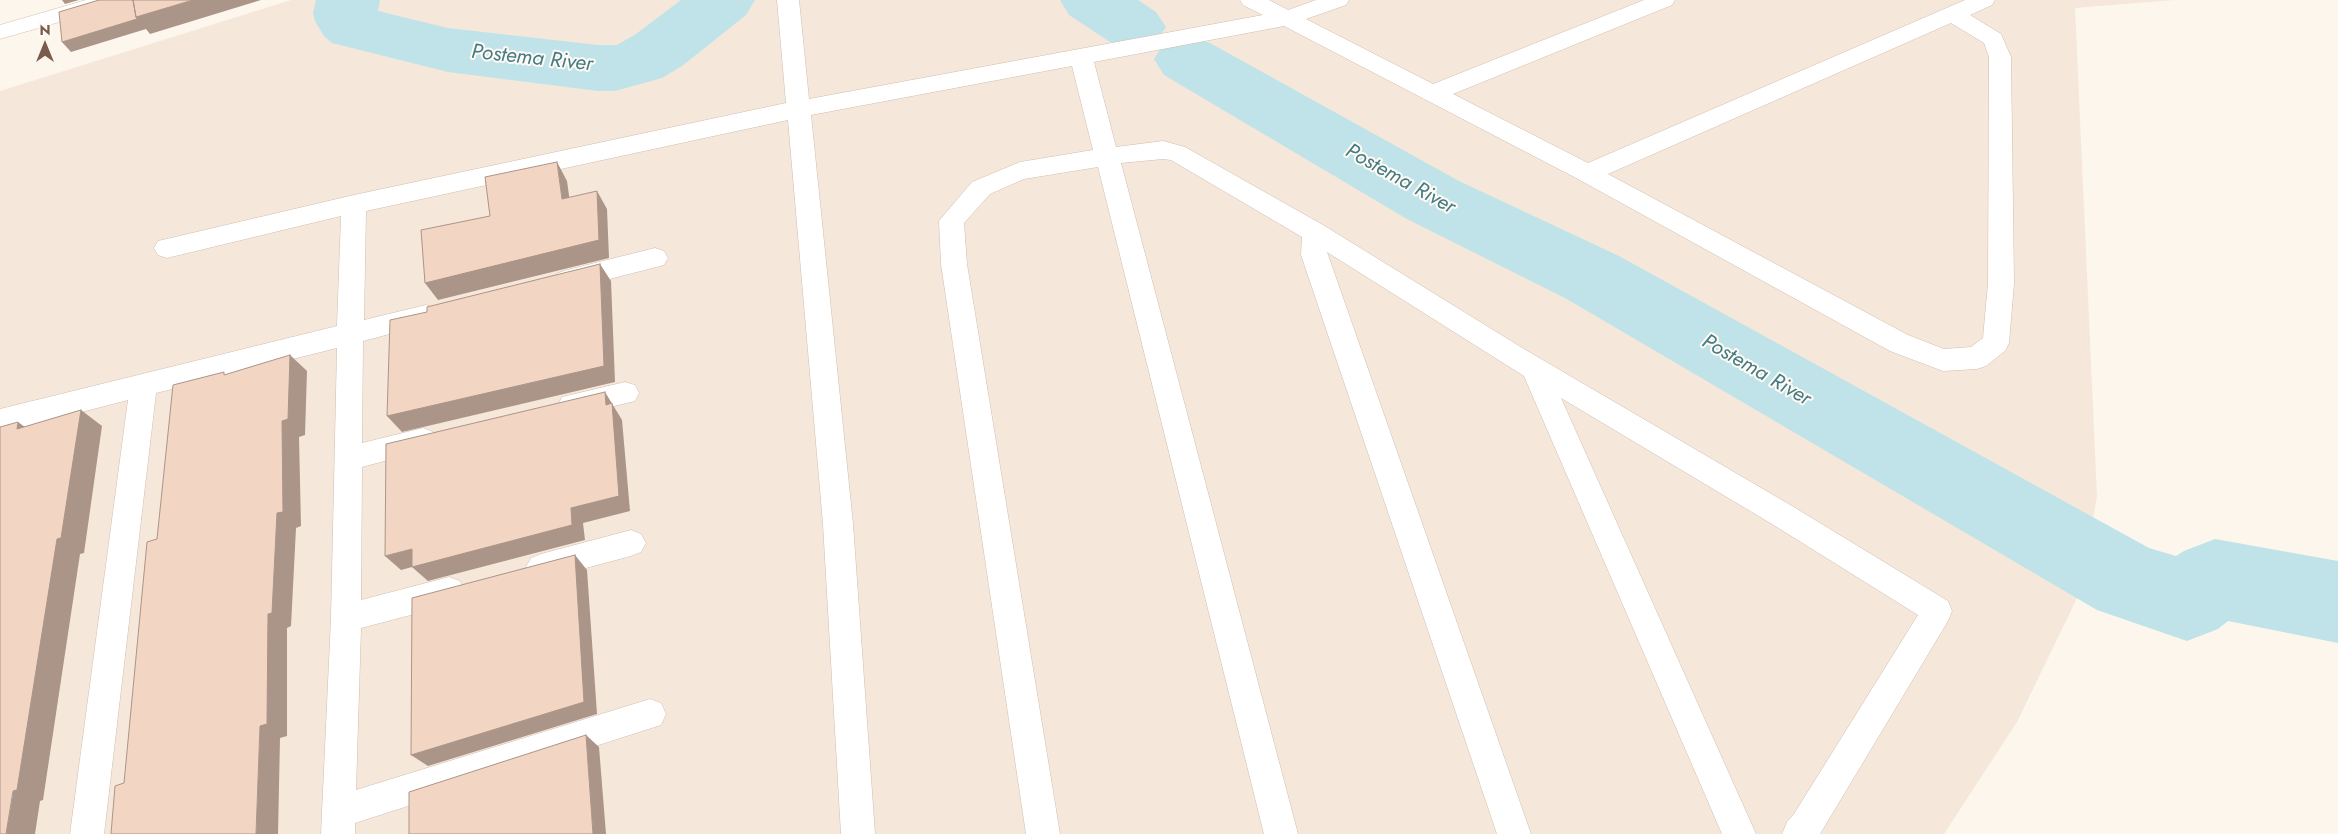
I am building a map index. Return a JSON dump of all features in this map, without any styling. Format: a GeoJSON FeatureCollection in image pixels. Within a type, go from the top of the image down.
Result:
{"type":"FeatureCollection","features":[{"type":"Feature","properties":{"kind":"street"},"geometry":{"type":"LineString","coordinates":[[0,32],[111,0]]}},
{"type":"Feature","properties":{"kind":"street"},"geometry":{"type":"LineString","coordinates":[[788,0],[838,524],[858,834]]}},
{"type":"Feature","properties":{"kind":"street"},"geometry":{"type":"LineString","coordinates":[[1251,0],[1587,173],[1899,343],[1943,360],[1977,358],[1996,343],[2001,283],[2000,57],[1993,39],[1952,14]]}},
{"type":"Feature","properties":{"kind":"street"},"geometry":{"type":"LineString","coordinates":[[167,248],[354,204],[799,109],[1287,18],[1338,0]]}},
{"type":"Feature","properties":{"kind":"street"},"geometry":{"type":"LineString","coordinates":[[1431,94],[1664,0]]}},
{"type":"Feature","properties":{"kind":"street"},"geometry":{"type":"LineString","coordinates":[[1587,173],[1984,0]]}},
{"type":"Feature","properties":{"kind":"street"},"geometry":{"type":"LineString","coordinates":[[1081,56],[1281,834]]}},
{"type":"Feature","properties":{"kind":"street"},"geometry":{"type":"LineString","coordinates":[[1043,834],[954,264],[951,220],[981,188],[1020,171],[1143,151],[1163,150],[1177,154],[1314,232],[1534,368],[1782,515],[1937,611],[1806,826],[1799,834]]}},
{"type":"Feature","properties":{"kind":"street"},"geometry":{"type":"LineString","coordinates":[[354,204],[346,618],[338,823],[650,714]]}},
{"type":"Feature","properties":{"kind":"street"},"geometry":{"type":"LineString","coordinates":[[1314,232],[1314,254],[1514,834]]}},
{"type":"Feature","properties":{"kind":"street"},"geometry":{"type":"LineString","coordinates":[[541,286],[656,258]]}},
{"type":"Feature","properties":{"kind":"street"},"geometry":{"type":"LineString","coordinates":[[0,421],[143,387],[446,310]]}},
{"type":"Feature","properties":{"kind":"street"},"geometry":{"type":"LineString","coordinates":[[1534,368],[1739,834]]}},
{"type":"Feature","properties":{"kind":"street"},"geometry":{"type":"LineString","coordinates":[[87,834],[143,387]]}},
{"type":"Feature","properties":{"kind":"street"},"geometry":{"type":"LineString","coordinates":[[548,411],[625,393]]}},
{"type":"Feature","properties":{"kind":"street"},"geometry":{"type":"LineString","coordinates":[[349,458],[444,436]]}},
{"type":"Feature","properties":{"kind":"street"},"geometry":{"type":"LineString","coordinates":[[517,573],[631,543]]}},
{"type":"Feature","properties":{"kind":"street"},"geometry":{"type":"LineString","coordinates":[[346,618],[479,583]]}},
{"type":"Feature","properties":{"kind":"shaded area"},"geometry":{"type":"Polygon","coordinates":[[[291,0],[2175,0],[2075,8],[2097,496],[2081,590],[2017,722],[1944,834],[0,834],[0,91],[291,0]]]}},
{"type":"Feature","properties":{"kind":"building"},"geometry":{"type":"Polygon","coordinates":[[[99,0],[133,0],[137,19],[62,42],[59,12],[99,0]]]}},
{"type":"Feature","properties":{"kind":"building"},"geometry":{"type":"Polygon","coordinates":[[[133,0],[193,0],[136,17],[133,0]]]}},
{"type":"Feature","properties":{"kind":"building"},"geometry":{"type":"Polygon","coordinates":[[[557,162],[562,199],[597,191],[599,240],[425,283],[421,230],[490,216],[485,177],[557,162]]]}},
{"type":"Feature","properties":{"kind":"building"},"geometry":{"type":"Polygon","coordinates":[[[600,264],[604,366],[387,416],[390,320],[427,312],[427,307],[600,264]]]}},
{"type":"Feature","properties":{"kind":"building"},"geometry":{"type":"Polygon","coordinates":[[[290,355],[288,419],[282,421],[283,512],[277,513],[272,613],[268,614],[267,724],[260,726],[256,834],[111,834],[115,786],[124,783],[147,542],[157,539],[173,385],[224,372],[224,375],[290,355]]]}},
{"type":"Feature","properties":{"kind":"building"},"geometry":{"type":"Polygon","coordinates":[[[605,392],[606,405],[612,403],[619,496],[571,508],[572,525],[412,567],[412,549],[385,556],[386,444],[605,392]]]}},
{"type":"Feature","properties":{"kind":"building"},"geometry":{"type":"Polygon","coordinates":[[[81,410],[61,538],[57,539],[17,790],[13,791],[6,834],[0,834],[0,427],[18,422],[17,429],[81,410]]]}},
{"type":"Feature","properties":{"kind":"building"},"geometry":{"type":"Polygon","coordinates":[[[575,555],[584,702],[411,755],[412,598],[575,555]]]}},
{"type":"Feature","properties":{"kind":"building"},"geometry":{"type":"Polygon","coordinates":[[[586,735],[593,834],[409,834],[409,792],[586,735]]]}},
{"type":"Feature","properties":{"kind":"waterway","name":"Postema River"},"geometry":{"type":"LineString","coordinates":[[348,0],[345,13],[347,21],[355,28],[448,50],[598,68],[615,68],[638,62],[659,50],[723,0]]}},
{"type":"Feature","properties":{"kind":"waterway","name":"Postema River"},"geometry":{"type":"LineString","coordinates":[[1092,0],[1133,27]]}},
{"type":"Feature","properties":{"kind":"waterway","name":"Postema River"},"geometry":{"type":"LineString","coordinates":[[1187,59],[1433,200],[1592,277],[2128,582],[2187,600],[2215,579],[2325,598],[2338,602]]}}]}
